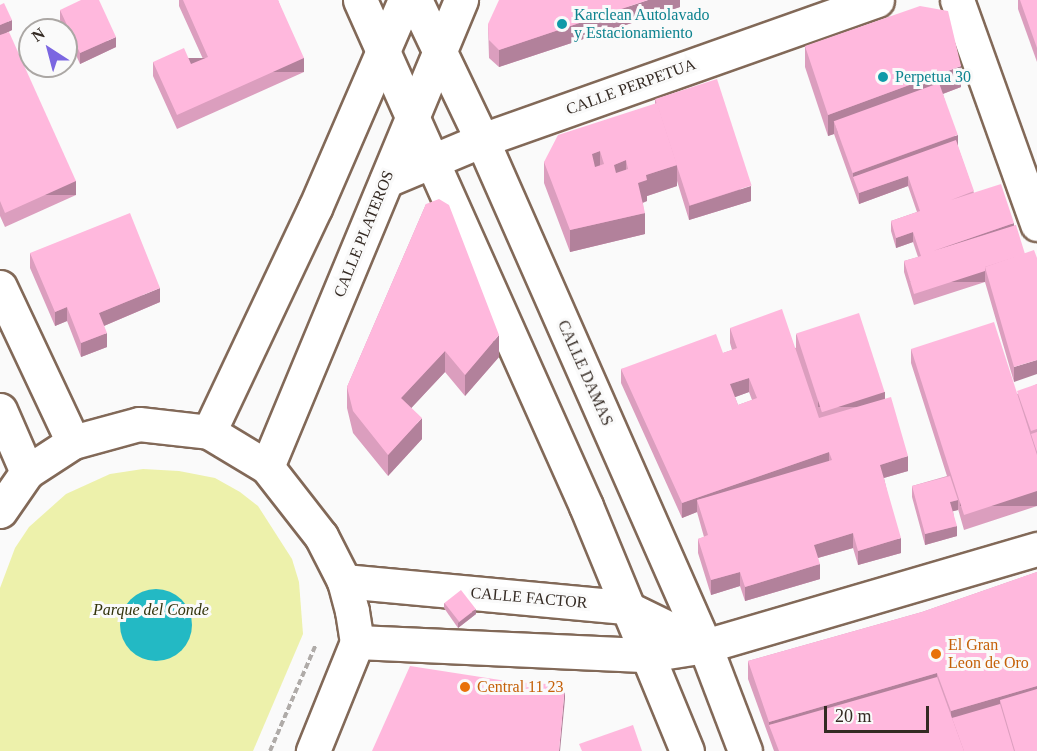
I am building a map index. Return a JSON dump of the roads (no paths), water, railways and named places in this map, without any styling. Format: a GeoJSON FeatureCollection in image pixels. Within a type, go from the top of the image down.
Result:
{"type":"FeatureCollection","features":[{"type":"Feature","properties":{"kind":"street"},"geometry":{"type":"LineString","coordinates":[[360,0],[381,50],[434,160],[586,506],[625,607],[687,751]]}},
{"type":"Feature","properties":{"kind":"street"},"geometry":{"type":"LineString","coordinates":[[209,432],[315,208],[381,50],[405,0]]}},
{"type":"Feature","properties":{"kind":"street","name":"CALLE DAMAS"},"geometry":{"type":"LineString","coordinates":[[415,0],[482,140],[705,646],[745,751]]}},
{"type":"Feature","properties":{"kind":"street","name":"CALLE PLATEROS"},"geometry":{"type":"LineString","coordinates":[[267,467],[387,180],[412,113],[461,0]]}},
{"type":"Feature","properties":{"kind":"street","name":"CALLE PERPETUA"},"geometry":{"type":"LineString","coordinates":[[387,180],[482,140],[877,0]]}},
{"type":"Feature","properties":{"kind":"street"},"geometry":{"type":"LineString","coordinates":[[957,0],[1037,224]]}},
{"type":"Feature","properties":{"kind":"street"},"geometry":{"type":"LineString","coordinates":[[0,287],[73,442]]}},
{"type":"Feature","properties":{"kind":"street"},"geometry":{"type":"LineString","coordinates":[[0,410],[27,472]]}},
{"type":"Feature","properties":{"kind":"street"},"geometry":{"type":"LineString","coordinates":[[0,511],[27,472],[73,442],[139,424],[209,432],[267,467],[321,536],[344,581],[357,642],[313,751]]}},
{"type":"Feature","properties":{"kind":"street"},"geometry":{"type":"LineString","coordinates":[[357,642],[648,656],[705,646],[1037,549]]}},
{"type":"Feature","properties":{"kind":"street","name":"CALLE FACTOR"},"geometry":{"type":"LineString","coordinates":[[344,581],[625,607],[705,646]]}},
{"type":"Feature","properties":{"kind":"water"},"geometry":{"type":"Polygon","coordinates":[[[156,589],[176,595],[186,605],[192,625],[186,645],[176,655],[156,661],[136,655],[126,645],[120,625],[126,605],[136,595],[156,589]]]}},
{"type":"Feature","properties":{"kind":"place","name":"Karclean Autolavado y Estacionamiento"},"geometry":{"type":"Point","coordinates":[562,24]}},
{"type":"Feature","properties":{"kind":"place","name":"Perpetua 30"},"geometry":{"type":"Point","coordinates":[883,77]}},
{"type":"Feature","properties":{"kind":"place","name":"El Gran Leon de Oro"},"geometry":{"type":"Point","coordinates":[936,654]}},
{"type":"Feature","properties":{"kind":"place","name":"Central 11 23"},"geometry":{"type":"Point","coordinates":[465,687]}},
{"type":"Feature","properties":{"kind":"park label","name":"Parque del Conde"},"geometry":{"type":"Point","coordinates":[151,610]}}]}
